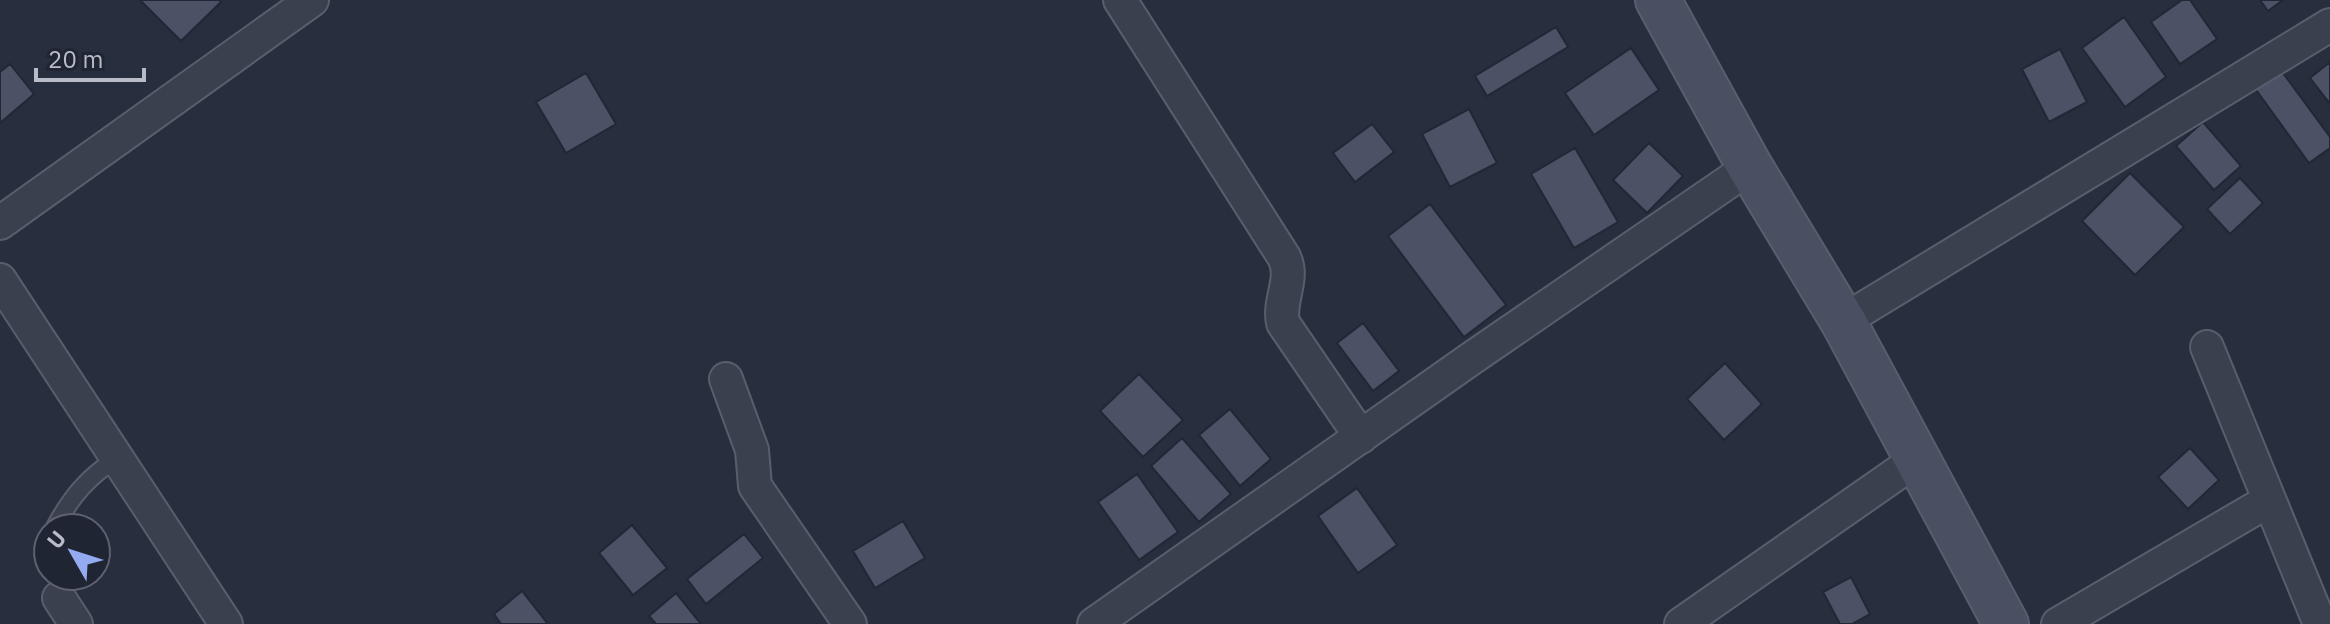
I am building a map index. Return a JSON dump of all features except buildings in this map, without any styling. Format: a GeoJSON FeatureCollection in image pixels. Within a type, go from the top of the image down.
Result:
{"type":"FeatureCollection","features":[{"type":"Feature","properties":{"kind":"main road"},"geometry":{"type":"LineString","coordinates":[[1658,0],[1750,167],[1843,321],[2006,624]]}},
{"type":"Feature","properties":{"kind":"street"},"geometry":{"type":"LineString","coordinates":[[0,223],[312,0]]}},
{"type":"Feature","properties":{"kind":"street"},"geometry":{"type":"LineString","coordinates":[[1120,0],[1284,257],[1289,274],[1282,311],[1283,323],[1361,437]]}},
{"type":"Feature","properties":{"kind":"street"},"geometry":{"type":"LineString","coordinates":[[1843,321],[2330,25]]}},
{"type":"Feature","properties":{"kind":"street"},"geometry":{"type":"LineString","coordinates":[[1094,624],[1750,167]]}},
{"type":"Feature","properties":{"kind":"street"},"geometry":{"type":"LineString","coordinates":[[0,280],[226,624]]}},
{"type":"Feature","properties":{"kind":"street"},"geometry":{"type":"LineString","coordinates":[[2207,347],[2320,624]]}},
{"type":"Feature","properties":{"kind":"street"},"geometry":{"type":"LineString","coordinates":[[726,379],[752,450],[755,486],[850,624]]}},
{"type":"Feature","properties":{"kind":"street"},"geometry":{"type":"LineString","coordinates":[[1681,624],[1916,460]]}},
{"type":"Feature","properties":{"kind":"street"},"geometry":{"type":"LineString","coordinates":[[2058,624],[2268,501]]}},
{"type":"Feature","properties":{"kind":"lane"},"geometry":{"type":"LineString","coordinates":[[63,512],[85,482],[116,459]]}}]}
